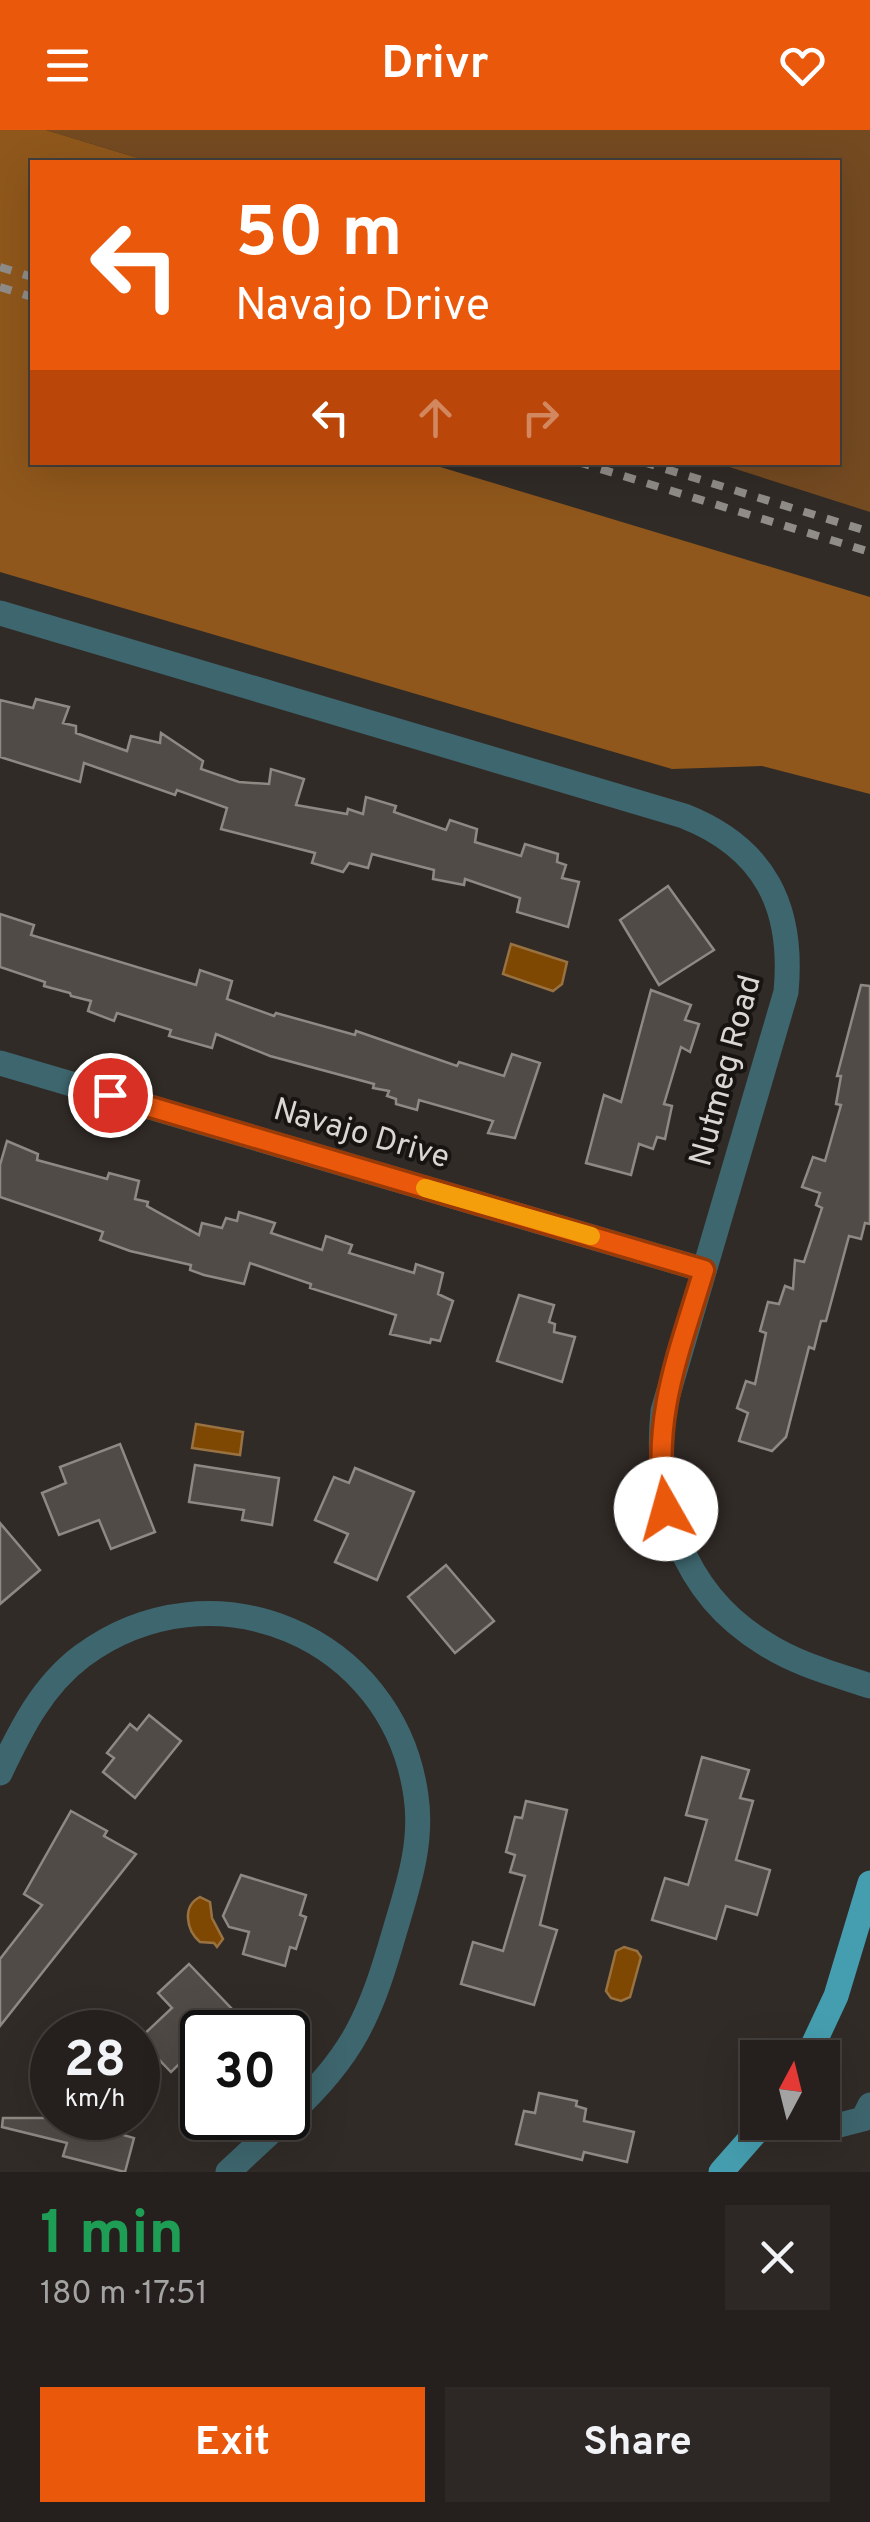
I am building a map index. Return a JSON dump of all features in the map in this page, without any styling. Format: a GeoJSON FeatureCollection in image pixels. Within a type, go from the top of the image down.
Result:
{"type":"FeatureCollection","features":[{"type":"Feature","properties":{"kind":"main road"},"geometry":{"type":"LineString","coordinates":[[816,2040],[836,1996],[870,1883]]}},
{"type":"Feature","properties":{"kind":"main road"},"geometry":{"type":"LineString","coordinates":[[721,2172],[749,2140]]}},
{"type":"Feature","properties":{"kind":"street","name":"Nutmeg Road"},"geometry":{"type":"LineString","coordinates":[[0,613],[684,816],[739,846],[772,888],[784,921],[789,956],[786,992],[663,1411],[659,1450],[666,1509],[683,1553],[720,1606],[764,1643],[802,1664],[870,1686]]}},
{"type":"Feature","properties":{"kind":"street","name":"Navajo Drive"},"geometry":{"type":"LineString","coordinates":[[0,1063],[704,1270]]}},
{"type":"Feature","properties":{"kind":"street"},"geometry":{"type":"LineString","coordinates":[[0,1773],[34,1706],[78,1659],[130,1629],[175,1616],[240,1615],[296,1632],[356,1672],[397,1730],[417,1798],[418,1834],[413,1870],[377,1991],[364,2022],[334,2071],[310,2094]]}},
{"type":"Feature","properties":{"kind":"street"},"geometry":{"type":"LineString","coordinates":[[840,2125],[863,2119],[870,2104]]}},
{"type":"Feature","properties":{"kind":"street"},"geometry":{"type":"LineString","coordinates":[[228,2172],[262,2140]]}},
{"type":"Feature","properties":{"kind":"shaded area"},"geometry":{"type":"Polygon","coordinates":[[[0,130],[46,130],[144,160],[30,160],[30,465],[434,465],[870,597],[870,794],[762,766],[672,769],[0,572],[0,130]]]}},
{"type":"Feature","properties":{"kind":"shaded area"},"geometry":{"type":"Polygon","coordinates":[[[46,130],[870,130],[870,512],[723,465],[840,465],[840,160],[144,160],[46,130]]]}},
{"type":"Feature","properties":{"kind":"shaded area"},"geometry":{"type":"Polygon","coordinates":[[[511,944],[567,962],[562,984],[553,991],[503,974],[511,944]]]}},
{"type":"Feature","properties":{"kind":"shaded area"},"geometry":{"type":"Polygon","coordinates":[[[196,1424],[243,1432],[240,1455],[192,1448],[196,1424]]]}},
{"type":"Feature","properties":{"kind":"shaded area"},"geometry":{"type":"Polygon","coordinates":[[[200,1897],[210,1902],[212,1918],[223,1939],[217,1947],[200,1942],[189,1925],[190,1906],[200,1897]]]}},
{"type":"Feature","properties":{"kind":"shaded area"},"geometry":{"type":"Polygon","coordinates":[[[624,1947],[637,1951],[641,1957],[630,1997],[621,2001],[611,1998],[606,1991],[616,1951],[624,1947]]]}},
{"type":"Feature","properties":{"kind":"building"},"geometry":{"type":"Polygon","coordinates":[[[36,699],[69,707],[63,723],[76,726],[76,733],[127,751],[131,736],[160,743],[161,733],[203,761],[201,769],[239,782],[269,784],[271,769],[304,779],[296,805],[363,814],[366,797],[396,806],[394,812],[446,830],[450,820],[477,829],[475,842],[521,856],[525,844],[558,854],[557,862],[566,865],[562,878],[579,882],[568,927],[517,912],[520,898],[465,879],[464,885],[433,879],[434,870],[372,854],[368,868],[349,863],[343,872],[312,863],[315,853],[221,829],[227,808],[177,790],[175,795],[84,763],[80,782],[0,757],[0,700],[33,708],[36,699]]]}},
{"type":"Feature","properties":{"kind":"building"},"geometry":{"type":"Polygon","coordinates":[[[668,886],[714,950],[659,985],[620,920],[668,886]]]}},
{"type":"Feature","properties":{"kind":"building"},"geometry":{"type":"Polygon","coordinates":[[[0,914],[34,925],[31,935],[196,985],[200,970],[232,981],[227,999],[274,1016],[276,1013],[355,1035],[356,1031],[457,1066],[459,1062],[504,1076],[512,1054],[540,1063],[515,1138],[488,1133],[493,1121],[419,1100],[417,1110],[396,1104],[396,1099],[387,1096],[389,1091],[373,1088],[374,1084],[270,1056],[216,1034],[212,1048],[169,1036],[171,1030],[117,1013],[114,1021],[88,1011],[91,1001],[0,967],[0,914]]]}},
{"type":"Feature","properties":{"kind":"building"},"geometry":{"type":"Polygon","coordinates":[[[861,985],[870,986],[870,1224],[865,1223],[861,1239],[849,1236],[826,1321],[821,1321],[814,1349],[809,1347],[786,1437],[772,1451],[739,1441],[748,1413],[737,1408],[746,1381],[755,1384],[766,1333],[760,1331],[768,1302],[779,1304],[785,1286],[793,1289],[795,1260],[804,1262],[822,1208],[816,1205],[820,1193],[802,1187],[813,1157],[825,1161],[841,1105],[836,1104],[841,1076],[837,1076],[861,985]]]}},
{"type":"Feature","properties":{"kind":"building"},"geometry":{"type":"Polygon","coordinates":[[[651,990],[691,1005],[685,1020],[699,1024],[690,1052],[681,1047],[664,1104],[672,1106],[665,1139],[657,1137],[653,1149],[639,1144],[631,1175],[586,1163],[604,1095],[621,1102],[651,990]]]}},
{"type":"Feature","properties":{"kind":"building"},"geometry":{"type":"Polygon","coordinates":[[[7,1141],[38,1154],[37,1160],[107,1179],[109,1173],[139,1181],[135,1199],[148,1202],[147,1206],[199,1235],[202,1223],[222,1228],[226,1218],[237,1221],[239,1212],[275,1223],[271,1233],[322,1250],[326,1236],[352,1245],[349,1253],[414,1273],[416,1264],[443,1273],[438,1294],[453,1301],[440,1341],[431,1339],[430,1343],[390,1334],[396,1315],[310,1288],[311,1284],[250,1263],[244,1284],[204,1275],[190,1270],[191,1265],[130,1251],[100,1240],[103,1232],[0,1197],[0,1165],[7,1141]]]}},
{"type":"Feature","properties":{"kind":"building"},"geometry":{"type":"Polygon","coordinates":[[[519,1295],[554,1305],[549,1322],[555,1324],[554,1332],[575,1337],[562,1382],[497,1361],[519,1295]]]}},
{"type":"Feature","properties":{"kind":"building"},"geometry":{"type":"Polygon","coordinates":[[[120,1444],[155,1532],[111,1549],[99,1520],[59,1535],[42,1493],[66,1483],[60,1467],[120,1444]]]}},
{"type":"Feature","properties":{"kind":"building"},"geometry":{"type":"Polygon","coordinates":[[[195,1465],[279,1478],[272,1525],[242,1520],[244,1510],[189,1502],[195,1465]]]}},
{"type":"Feature","properties":{"kind":"building"},"geometry":{"type":"Polygon","coordinates":[[[355,1468],[414,1492],[377,1580],[335,1562],[348,1534],[315,1520],[334,1477],[349,1483],[355,1468]]]}},
{"type":"Feature","properties":{"kind":"building"},"geometry":{"type":"Polygon","coordinates":[[[0,1523],[40,1570],[0,1604],[0,1523]]]}},
{"type":"Feature","properties":{"kind":"building"},"geometry":{"type":"Polygon","coordinates":[[[446,1565],[494,1621],[455,1653],[408,1597],[446,1565]]]}},
{"type":"Feature","properties":{"kind":"building"},"geometry":{"type":"Polygon","coordinates":[[[149,1715],[181,1741],[135,1798],[103,1772],[114,1758],[107,1753],[130,1724],[137,1730],[149,1715]]]}},
{"type":"Feature","properties":{"kind":"building"},"geometry":{"type":"Polygon","coordinates":[[[702,1757],[749,1770],[740,1798],[753,1801],[736,1860],[770,1870],[757,1915],[726,1906],[716,1939],[652,1920],[665,1878],[688,1885],[707,1820],[686,1815],[702,1757]]]}},
{"type":"Feature","properties":{"kind":"building"},"geometry":{"type":"Polygon","coordinates":[[[526,1801],[567,1810],[540,1925],[557,1930],[534,2005],[461,1984],[473,1942],[503,1951],[525,1876],[510,1872],[515,1855],[506,1852],[515,1817],[522,1818],[526,1801]]]}},
{"type":"Feature","properties":{"kind":"building"},"geometry":{"type":"Polygon","coordinates":[[[71,1811],[107,1831],[104,1836],[136,1854],[0,2026],[0,1959],[42,1905],[24,1894],[71,1811]]]}},
{"type":"Feature","properties":{"kind":"building"},"geometry":{"type":"Polygon","coordinates":[[[241,1875],[306,1895],[300,1915],[306,1917],[296,1949],[290,1947],[285,1966],[243,1954],[249,1932],[229,1927],[223,1916],[241,1875]]]}},
{"type":"Feature","properties":{"kind":"building"},"geometry":{"type":"Polygon","coordinates":[[[189,1964],[233,2010],[180,2010],[180,2063],[171,2072],[160,2061],[160,2019],[172,2008],[158,1993],[189,1964]]]}},
{"type":"Feature","properties":{"kind":"building"},"geometry":{"type":"Polygon","coordinates":[[[539,2093],[577,2101],[576,2106],[586,2109],[584,2121],[634,2132],[627,2162],[584,2152],[582,2160],[516,2144],[524,2111],[535,2113],[539,2093]]]}},
{"type":"Feature","properties":{"kind":"building"},"geometry":{"type":"Polygon","coordinates":[[[3,2118],[30,2118],[30,2134],[2,2127],[3,2118]]]}},
{"type":"Feature","properties":{"kind":"building"},"geometry":{"type":"Polygon","coordinates":[[[55,2140],[133,2140],[125,2172],[63,2156],[67,2143],[55,2140]]]}},
{"type":"Feature","properties":{"kind":"railway"},"geometry":{"type":"LineString","coordinates":[[0,267],[30,276]]}},
{"type":"Feature","properties":{"kind":"railway"},"geometry":{"type":"LineString","coordinates":[[0,287],[30,296]]}},
{"type":"Feature","properties":{"kind":"railway"},"geometry":{"type":"LineString","coordinates":[[588,465],[870,552]]}},
{"type":"Feature","properties":{"kind":"railway"},"geometry":{"type":"LineString","coordinates":[[653,465],[870,532]]}},
{"type":"Feature","properties":{"kind":"slow traffic"},"geometry":{"type":"LineString","coordinates":[[425,1188],[591,1236]]}},
{"type":"Feature","properties":{"kind":"route"},"geometry":{"type":"LineString","coordinates":[[110,1095],[704,1270],[663,1411],[659,1450],[666,1509]]}}]}
